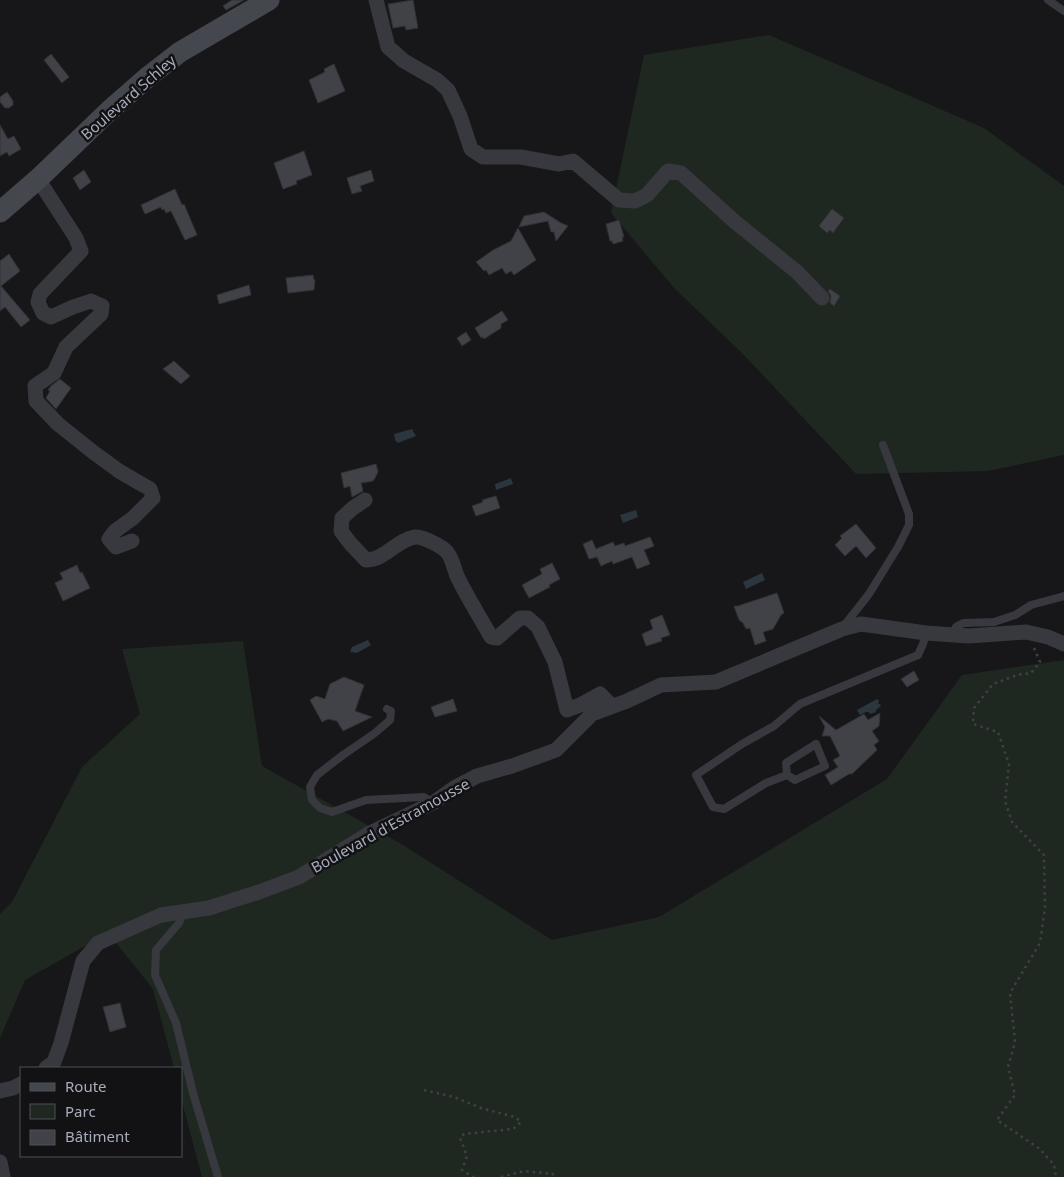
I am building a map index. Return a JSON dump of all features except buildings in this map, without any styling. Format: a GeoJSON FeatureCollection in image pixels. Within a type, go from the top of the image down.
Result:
{"type":"FeatureCollection","features":[{"type":"Feature","properties":{"kind":"main road","name":"Boulevard Schley"},"geometry":{"type":"LineString","coordinates":[[0,212],[149,76],[180,52],[269,0]]}},
{"type":"Feature","properties":{"kind":"street"},"geometry":{"type":"LineString","coordinates":[[376,0],[388,47],[404,61],[436,80],[448,90],[460,116],[471,149],[483,157],[521,157],[559,164],[573,161],[619,200],[635,201],[647,195],[668,171],[682,173],[734,221],[797,272],[822,298]]}},
{"type":"Feature","properties":{"kind":"street"},"geometry":{"type":"LineString","coordinates":[[38,179],[76,238],[81,251],[40,294],[38,302],[43,313],[51,317],[91,301],[102,306],[100,314],[66,347],[54,373],[35,386],[36,401],[58,424],[93,452],[150,489],[153,498],[133,518],[114,530],[110,539],[116,547],[132,541]]}},
{"type":"Feature","properties":{"kind":"street"},"geometry":{"type":"LineString","coordinates":[[364,500],[342,518],[341,532],[366,560],[382,555],[400,542],[416,536],[430,541],[447,552],[457,576],[491,637],[497,638],[520,618],[528,618],[538,627],[554,662],[567,710],[600,694],[612,706]]}},
{"type":"Feature","properties":{"kind":"street","name":"Boulevard d'Estramousse"},"geometry":{"type":"LineString","coordinates":[[47,1067],[54,1062],[61,1043],[83,961],[98,943],[161,915],[209,908],[299,877],[370,833],[433,802],[477,776],[556,750],[592,714],[627,701],[661,685],[716,682],[842,629],[861,624],[926,634],[969,636],[1026,632],[1048,637],[1064,644]]}},
{"type":"Feature","properties":{"kind":"street"},"geometry":{"type":"LineString","coordinates":[[0,1091],[20,1084]]}},
{"type":"Feature","properties":{"kind":"street"},"geometry":{"type":"LineString","coordinates":[[0,1162],[3,1177]]}},
{"type":"Feature","properties":{"kind":"lane"},"geometry":{"type":"LineString","coordinates":[[1048,0],[1064,11]]}},
{"type":"Feature","properties":{"kind":"lane"},"geometry":{"type":"LineString","coordinates":[[842,629],[869,594],[898,547],[909,525],[909,514],[883,445]]}},
{"type":"Feature","properties":{"kind":"lane"},"geometry":{"type":"LineString","coordinates":[[952,635],[956,628],[963,623],[994,622],[1031,605],[1064,596]]}},
{"type":"Feature","properties":{"kind":"lane"},"geometry":{"type":"LineString","coordinates":[[788,775],[766,783],[724,808],[713,807],[696,775],[742,744],[774,726],[800,704],[918,655],[924,644],[926,634]]}},
{"type":"Feature","properties":{"kind":"lane"},"geometry":{"type":"LineString","coordinates":[[387,709],[391,712],[390,720],[317,776],[310,787],[312,800],[320,808],[332,812],[366,800],[424,797],[433,802]]}},
{"type":"Feature","properties":{"kind":"lane"},"geometry":{"type":"LineString","coordinates":[[816,744],[825,766],[795,780],[788,775],[786,763],[816,744]]}},
{"type":"Feature","properties":{"kind":"lane"},"geometry":{"type":"LineString","coordinates":[[184,911],[179,923],[156,950],[155,975],[176,1023],[192,1093],[218,1177]]}},
{"type":"Feature","properties":{"kind":"path"},"geometry":{"type":"LineString","coordinates":[[1048,637],[1034,648],[1040,662],[1031,673],[1017,675],[993,684],[974,708],[973,724],[998,732],[1009,764],[1005,801],[1012,822],[1044,855],[1045,908],[1040,943],[1010,993],[1015,1042],[1008,1067],[1016,1094],[997,1120],[1040,1149],[1054,1165],[1056,1177]]}},
{"type":"Feature","properties":{"kind":"path"},"geometry":{"type":"LineString","coordinates":[[424,1090],[454,1097],[481,1108],[515,1117],[521,1122],[513,1129],[464,1134],[460,1138],[466,1156],[462,1170],[473,1177],[479,1177]]}},
{"type":"Feature","properties":{"kind":"path"},"geometry":{"type":"LineString","coordinates":[[501,1177],[524,1172],[553,1174],[552,1177]]}},
{"type":"Feature","properties":{"kind":"green space"},"geometry":{"type":"Polygon","coordinates":[[[769,35],[984,128],[1064,186],[1064,455],[988,471],[856,474],[743,354],[675,289],[611,213],[644,55],[769,35]]]}},
{"type":"Feature","properties":{"kind":"green space"},"geometry":{"type":"Polygon","coordinates":[[[243,641],[262,766],[403,845],[552,940],[659,917],[887,779],[962,675],[1064,660],[1064,1177],[202,1177],[182,1102],[182,1067],[174,1067],[153,989],[108,933],[25,980],[0,1038],[0,914],[12,902],[82,767],[140,714],[122,649],[243,641]]]}},
{"type":"Feature","properties":{"kind":"shaded area"},"geometry":{"type":"Polygon","coordinates":[[[412,429],[416,436],[398,443],[395,440],[394,434],[412,429]]]}},
{"type":"Feature","properties":{"kind":"shaded area"},"geometry":{"type":"Polygon","coordinates":[[[511,478],[513,484],[496,490],[495,484],[511,478]]]}},
{"type":"Feature","properties":{"kind":"shaded area"},"geometry":{"type":"Polygon","coordinates":[[[636,510],[638,517],[623,523],[620,515],[636,510]]]}},
{"type":"Feature","properties":{"kind":"shaded area"},"geometry":{"type":"Polygon","coordinates":[[[762,573],[765,580],[746,589],[743,582],[762,573]]]}},
{"type":"Feature","properties":{"kind":"shaded area"},"geometry":{"type":"Polygon","coordinates":[[[368,640],[371,645],[357,653],[350,652],[352,647],[368,640]]]}},
{"type":"Feature","properties":{"kind":"shaded area"},"geometry":{"type":"Polygon","coordinates":[[[877,699],[879,701],[878,704],[881,706],[876,712],[870,714],[866,712],[860,715],[857,710],[877,699]]]}}]}
